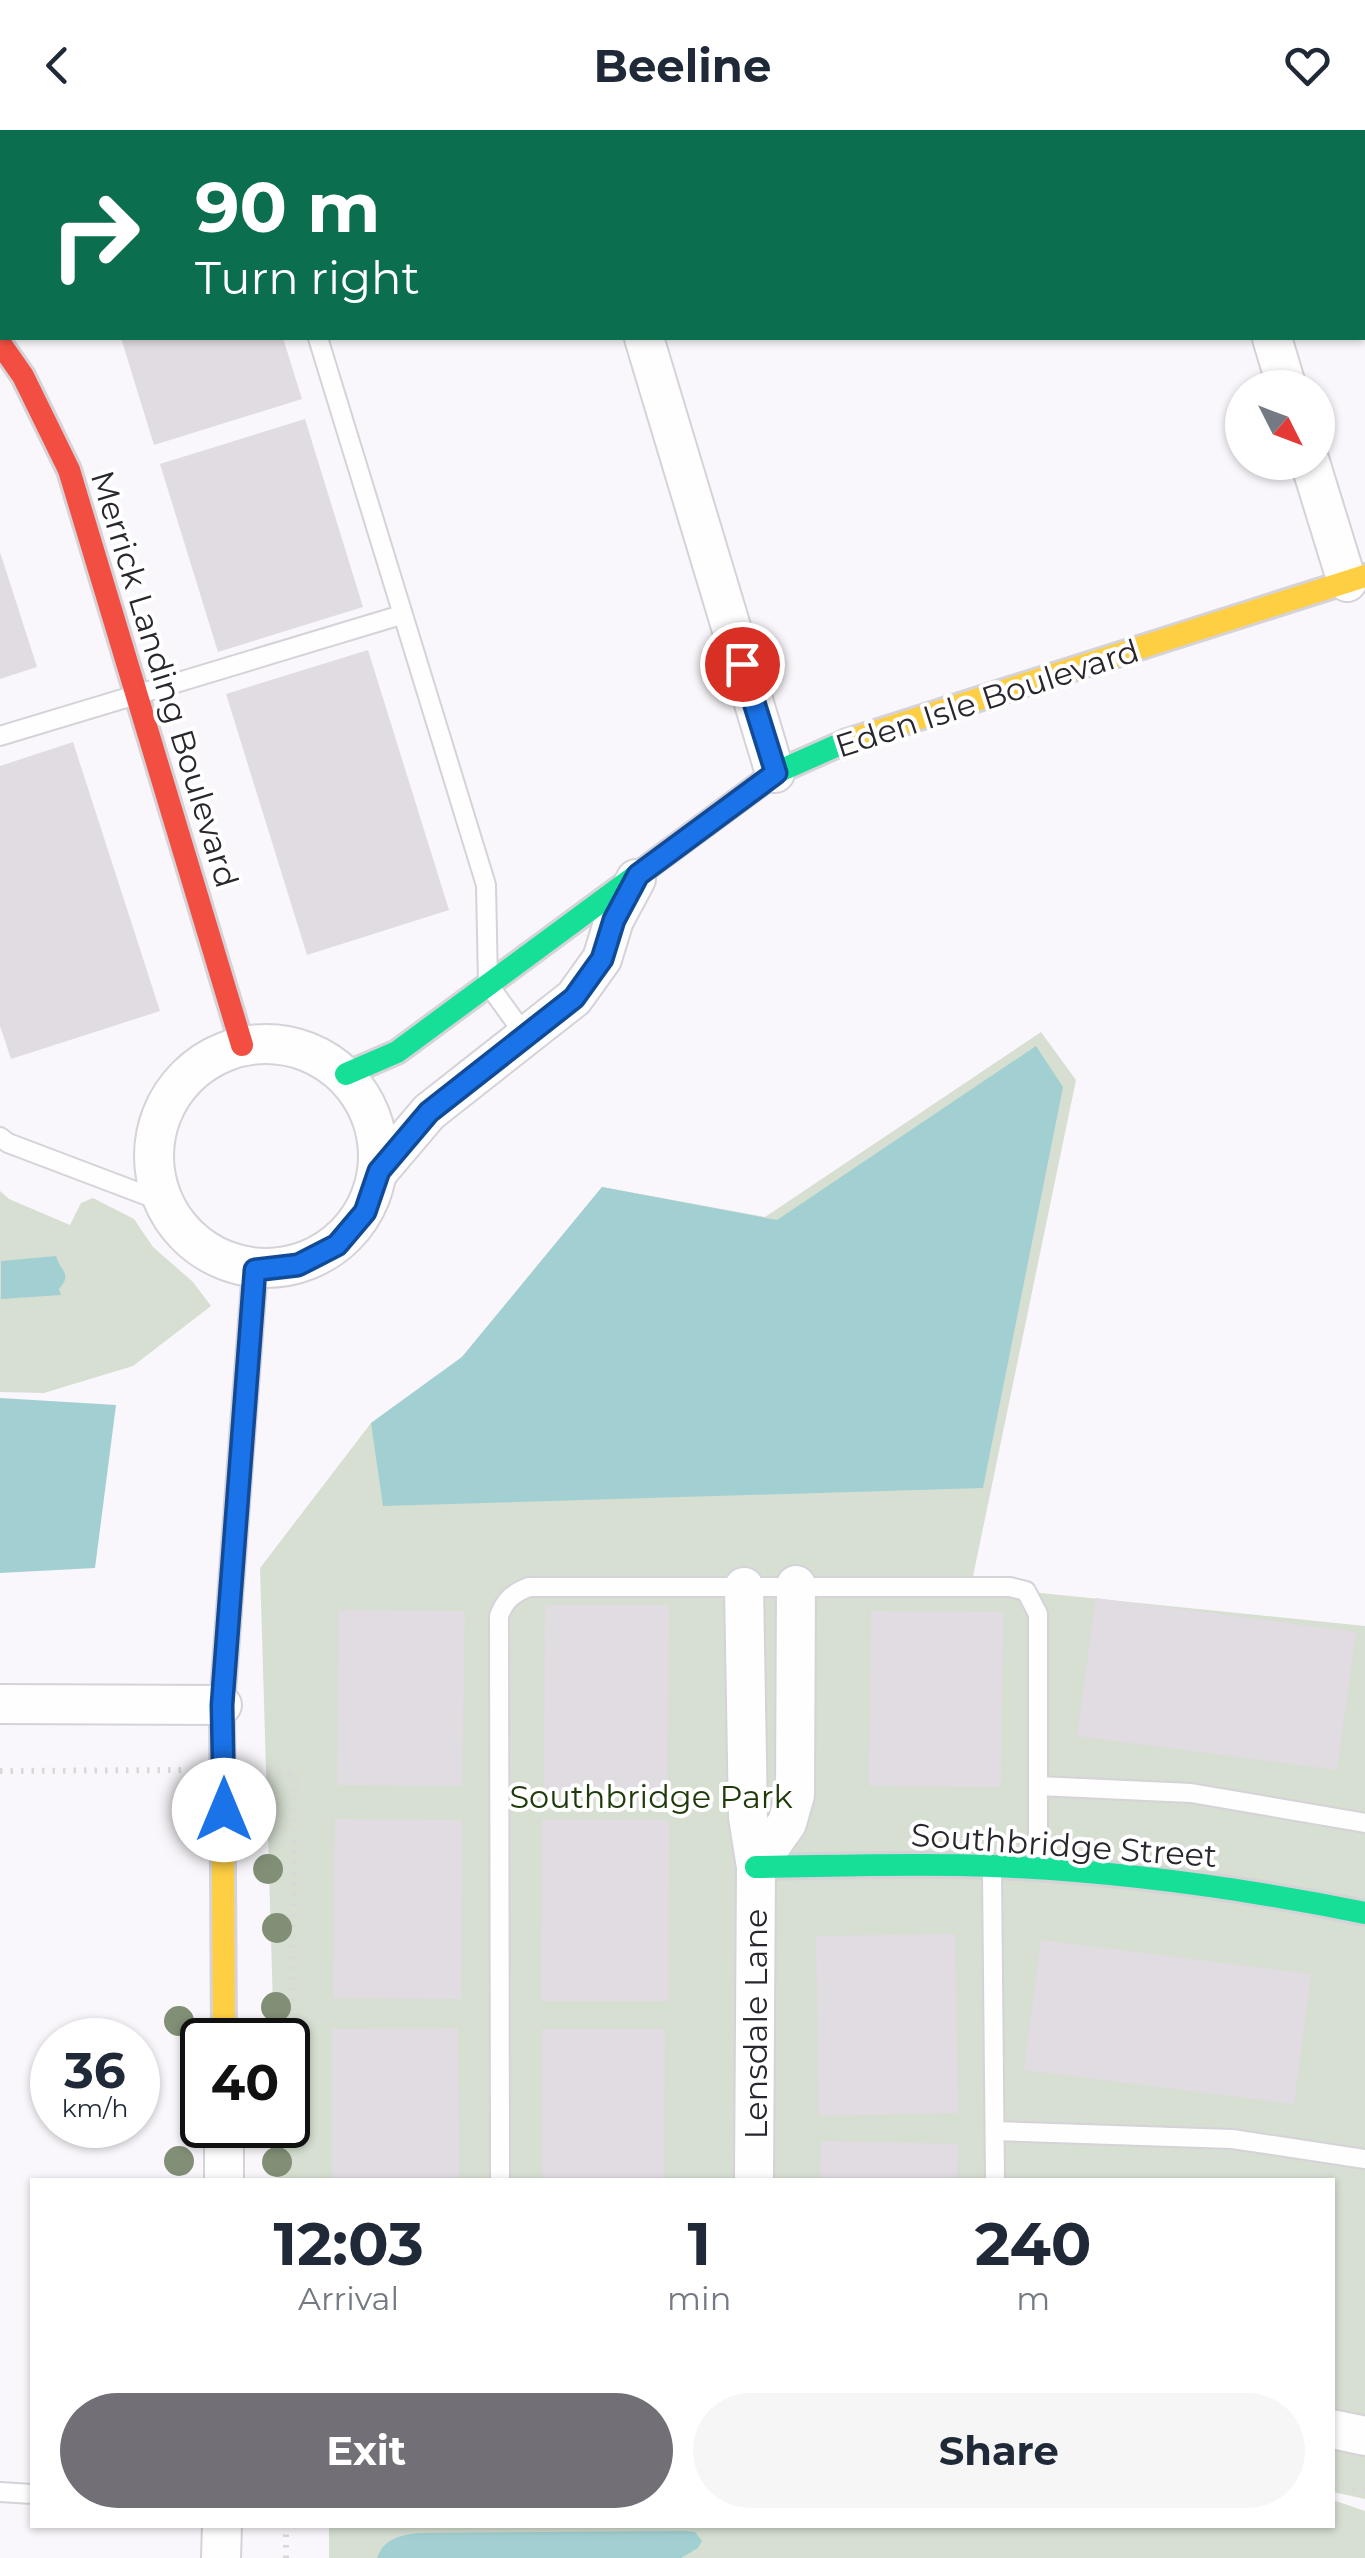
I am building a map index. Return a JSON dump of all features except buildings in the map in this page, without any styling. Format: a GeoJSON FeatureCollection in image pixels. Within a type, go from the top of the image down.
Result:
{"type":"FeatureCollection","features":[{"type":"Feature","properties":{"kind":"street"},"geometry":{"type":"LineString","coordinates":[[645,340],[776,773]]}},
{"type":"Feature","properties":{"kind":"street"},"geometry":{"type":"LineString","coordinates":[[1273,340],[1282,370]]}},
{"type":"Feature","properties":{"kind":"street","name":"Merrick Landing Boulevard"},"geometry":{"type":"LineString","coordinates":[[0,342],[23,376],[69,470],[242,1045]]}},
{"type":"Feature","properties":{"kind":"street"},"geometry":{"type":"LineString","coordinates":[[1317,480],[1356,579]]}},
{"type":"Feature","properties":{"kind":"street","name":"Eden Isle Boulevard"},"geometry":{"type":"LineString","coordinates":[[346,1074],[397,1052],[776,773],[844,742],[1356,579]]}},
{"type":"Feature","properties":{"kind":"street","name":"Eden Isle Boulevard"},"geometry":{"type":"LineString","coordinates":[[379,1171],[429,1112],[574,998],[602,959],[614,920],[638,875]]}},
{"type":"Feature","properties":{"kind":"street"},"geometry":{"type":"LineString","coordinates":[[279,1044],[315,1053],[346,1074],[374,1118],[379,1171],[365,1212],[337,1245],[298,1265],[255,1270],[226,1263],[199,1248],[177,1227],[162,1201],[152,1162],[158,1122],[176,1087],[206,1061],[242,1045],[279,1044]]}},
{"type":"Feature","properties":{"kind":"street"},"geometry":{"type":"LineString","coordinates":[[224,2018],[222,1705],[255,1270]]}},
{"type":"Feature","properties":{"kind":"street","name":"Lensdale Lane"},"geometry":{"type":"LineString","coordinates":[[756,1867],[787,1823],[796,1795],[796,1585]]}},
{"type":"Feature","properties":{"kind":"street","name":"Lensdale Lane"},"geometry":{"type":"LineString","coordinates":[[744,1587],[748,1817],[756,1867],[754,2178]]}},
{"type":"Feature","properties":{"kind":"street"},"geometry":{"type":"LineString","coordinates":[[0,1704],[222,1705]]}},
{"type":"Feature","properties":{"kind":"street","name":"Southbridge Street"},"geometry":{"type":"LineString","coordinates":[[756,1867],[1038,1869],[1212,1884],[1365,1913]]}},
{"type":"Feature","properties":{"kind":"street"},"geometry":{"type":"LineString","coordinates":[[224,2148],[224,2178]]}},
{"type":"Feature","properties":{"kind":"street"},"geometry":{"type":"LineString","coordinates":[[1335,2430],[1365,2436]]}},
{"type":"Feature","properties":{"kind":"street"},"geometry":{"type":"LineString","coordinates":[[222,2528],[222,2558]]}},
{"type":"Feature","properties":{"kind":"lane"},"geometry":{"type":"LineString","coordinates":[[319,340],[486,885],[488,984],[527,1038]]}},
{"type":"Feature","properties":{"kind":"lane"},"geometry":{"type":"LineString","coordinates":[[0,736],[401,615]]}},
{"type":"Feature","properties":{"kind":"lane"},"geometry":{"type":"LineString","coordinates":[[0,1137],[162,1201]]}},
{"type":"Feature","properties":{"kind":"lane"},"geometry":{"type":"LineString","coordinates":[[500,2178],[500,1616],[504,1602],[529,1586],[1010,1587],[1026,1591],[1038,1614],[1038,1869]]}},
{"type":"Feature","properties":{"kind":"lane"},"geometry":{"type":"LineString","coordinates":[[1038,1786],[1191,1793],[1365,1822]]}},
{"type":"Feature","properties":{"kind":"lane"},"geometry":{"type":"LineString","coordinates":[[992,1866],[994,2178]]}},
{"type":"Feature","properties":{"kind":"lane"},"geometry":{"type":"LineString","coordinates":[[994,2131],[1232,2139],[1365,2158]]}},
{"type":"Feature","properties":{"kind":"lane"},"geometry":{"type":"LineString","coordinates":[[0,2492],[30,2494]]}},
{"type":"Feature","properties":{"kind":"path"},"geometry":{"type":"LineString","coordinates":[[0,1771],[224,1771]]}},
{"type":"Feature","properties":{"kind":"path"},"geometry":{"type":"LineString","coordinates":[[290,2178],[296,1774]]}},
{"type":"Feature","properties":{"kind":"path"},"geometry":{"type":"LineString","coordinates":[[1335,2486],[1365,2491]]}},
{"type":"Feature","properties":{"kind":"path"},"geometry":{"type":"LineString","coordinates":[[286,2528],[286,2558]]}},
{"type":"Feature","properties":{"kind":"green space","name":"Southbridge Park"},"geometry":{"type":"Polygon","coordinates":[[[1041,1032],[1076,1080],[971,1586],[1365,1626],[1365,2499],[1335,2492],[1335,2178],[278,2178],[277,2148],[310,2148],[310,2018],[273,2018],[260,1568],[371,1423],[462,1357],[602,1187],[765,1217],[1041,1032]]]}},
{"type":"Feature","properties":{"kind":"green space"},"geometry":{"type":"Polygon","coordinates":[[[0,1191],[9,1199],[70,1225],[81,1203],[93,1198],[134,1219],[153,1247],[193,1282],[211,1306],[133,1366],[44,1393],[0,1392],[0,1191]]]}},
{"type":"Feature","properties":{"kind":"green space"},"geometry":{"type":"Polygon","coordinates":[[[1335,2501],[1365,2511],[1365,2558],[329,2558],[329,2528],[1335,2528],[1335,2501]]]}},
{"type":"Feature","properties":{"kind":"water"},"geometry":{"type":"Polygon","coordinates":[[[1036,1046],[1063,1087],[983,1488],[383,1506],[371,1423],[462,1357],[602,1187],[777,1220],[1036,1046]]]}},
{"type":"Feature","properties":{"kind":"water"},"geometry":{"type":"Polygon","coordinates":[[[56,1256],[65,1275],[59,1289],[61,1295],[1,1299],[1,1261],[56,1256]]]}},
{"type":"Feature","properties":{"kind":"water"},"geometry":{"type":"Polygon","coordinates":[[[0,1398],[116,1405],[95,1568],[0,1573],[0,1398]]]}},
{"type":"Feature","properties":{"kind":"water"},"geometry":{"type":"Polygon","coordinates":[[[695,2532],[702,2541],[681,2558],[377,2558],[389,2542],[420,2533],[695,2532]]]}},
{"type":"Feature","properties":{"kind":"traffic: fast"},"geometry":{"type":"LineString","coordinates":[[346,1074],[397,1052],[775,773],[847,741]]}},
{"type":"Feature","properties":{"kind":"traffic: fast"},"geometry":{"type":"LineString","coordinates":[[756,1867],[1040,1868],[1226,1888],[1365,1913]]}},
{"type":"Feature","properties":{"kind":"traffic: slow"},"geometry":{"type":"LineString","coordinates":[[847,741],[1365,576]]}},
{"type":"Feature","properties":{"kind":"traffic: slow"},"geometry":{"type":"LineString","coordinates":[[224,2018],[222,1705],[242,1438]]}},
{"type":"Feature","properties":{"kind":"traffic: jam"},"geometry":{"type":"LineString","coordinates":[[0,343],[23,376],[69,470],[242,1045]]}},
{"type":"Feature","properties":{"kind":"traffic: jam"},"geometry":{"type":"LineString","coordinates":[[242,1438],[255,1270]]}},
{"type":"Feature","properties":{"kind":"route"},"geometry":{"type":"LineString","coordinates":[[224,1810],[222,1705],[255,1270],[298,1265],[337,1245],[365,1212],[379,1171],[429,1112],[574,998],[602,959],[614,920],[638,875],[776,773],[742,664]]}}]}
